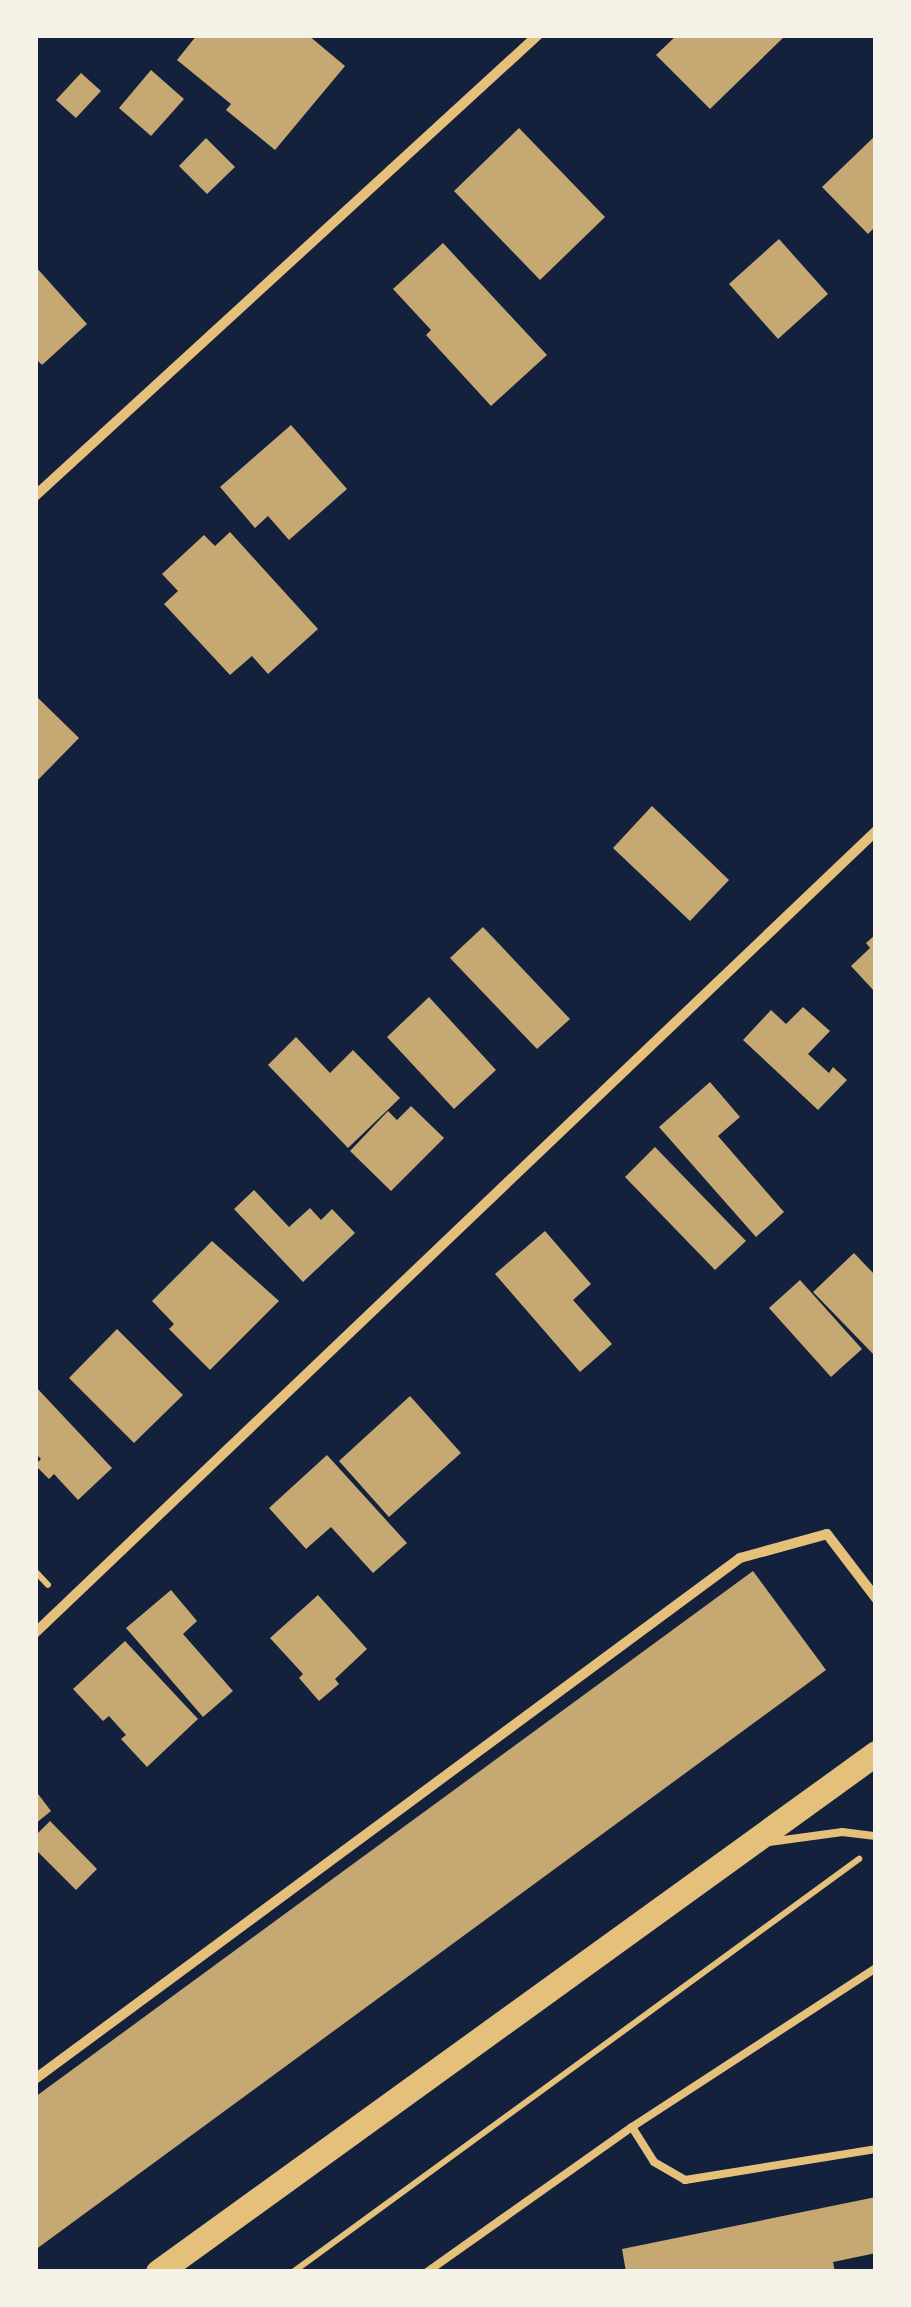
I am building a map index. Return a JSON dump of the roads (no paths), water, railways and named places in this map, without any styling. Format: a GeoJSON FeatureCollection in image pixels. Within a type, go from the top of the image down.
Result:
{"type":"FeatureCollection","features":[{"type":"Feature","properties":{"kind":"main road"},"geometry":{"type":"LineString","coordinates":[[158,2272],[876,1753]]}},
{"type":"Feature","properties":{"kind":"street"},"geometry":{"type":"LineString","coordinates":[[35,496],[538,35]]}},
{"type":"Feature","properties":{"kind":"street"},"geometry":{"type":"LineString","coordinates":[[35,1633],[876,831]]}},
{"type":"Feature","properties":{"kind":"street"},"geometry":{"type":"LineString","coordinates":[[35,2079],[740,1558],[827,1534],[876,1598]]}},
{"type":"Feature","properties":{"kind":"lane"},"geometry":{"type":"LineString","coordinates":[[750,1844],[842,1832],[876,1836]]}},
{"type":"Feature","properties":{"kind":"lane"},"geometry":{"type":"LineString","coordinates":[[426,2272],[632,2128],[876,1968]]}},
{"type":"Feature","properties":{"kind":"lane"},"geometry":{"type":"LineString","coordinates":[[632,2128],[654,2162],[685,2180],[876,2149]]}}]}
